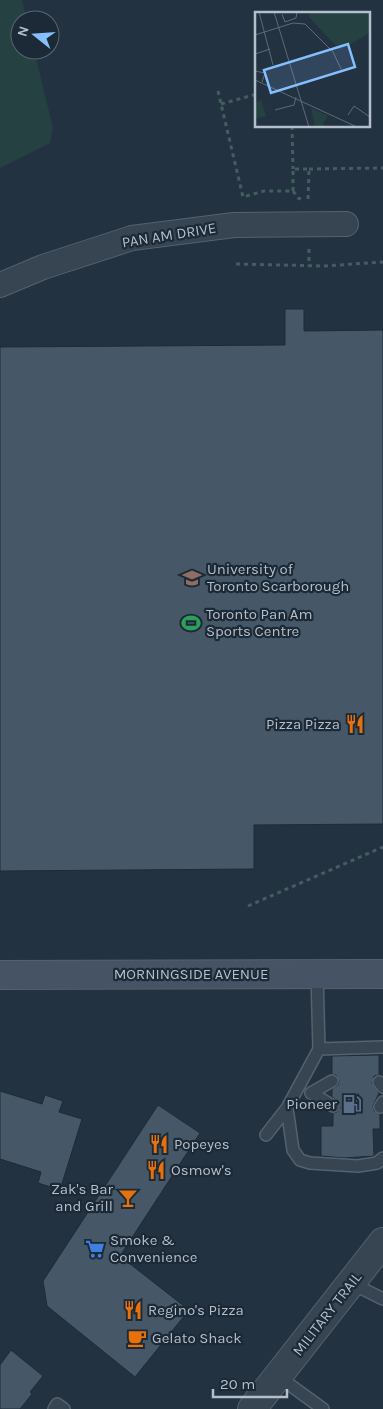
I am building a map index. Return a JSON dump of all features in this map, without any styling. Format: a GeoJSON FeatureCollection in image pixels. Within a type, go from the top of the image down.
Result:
{"type":"FeatureCollection","features":[{"type":"Feature","properties":{"kind":"main road","name":"MORNINGSIDE AVENUE"},"geometry":{"type":"LineString","coordinates":[[0,974],[383,974]]}},
{"type":"Feature","properties":{"kind":"street","name":"PAN AM DRIVE"},"geometry":{"type":"LineString","coordinates":[[0,285],[43,267],[132,238],[234,225],[346,224]]}},
{"type":"Feature","properties":{"kind":"street","name":"MILITARY TRAIL"},"geometry":{"type":"LineString","coordinates":[[252,1409],[383,1242]]}},
{"type":"Feature","properties":{"kind":"lane"},"geometry":{"type":"LineString","coordinates":[[266,1136],[287,1108],[319,1049],[317,974]]}},
{"type":"Feature","properties":{"kind":"lane"},"geometry":{"type":"LineString","coordinates":[[319,1049],[383,1047]]}},
{"type":"Feature","properties":{"kind":"lane"},"geometry":{"type":"LineString","coordinates":[[296,1093],[311,1093],[332,1081]]}},
{"type":"Feature","properties":{"kind":"lane"},"geometry":{"type":"LineString","coordinates":[[311,1093],[333,1106]]}},
{"type":"Feature","properties":{"kind":"lane"},"geometry":{"type":"LineString","coordinates":[[287,1108],[292,1150],[300,1160],[310,1163],[358,1166],[377,1163],[383,1158]]}},
{"type":"Feature","properties":{"kind":"lane"},"geometry":{"type":"LineString","coordinates":[[351,1283],[383,1299]]}},
{"type":"Feature","properties":{"kind":"lane"},"geometry":{"type":"LineString","coordinates":[[279,1377],[323,1409]]}},
{"type":"Feature","properties":{"kind":"lane"},"geometry":{"type":"LineString","coordinates":[[54,1409],[57,1404],[64,1409]]}},
{"type":"Feature","properties":{"kind":"path"},"geometry":{"type":"LineString","coordinates":[[218,91],[243,197],[264,191],[293,191]]}},
{"type":"Feature","properties":{"kind":"path"},"geometry":{"type":"LineString","coordinates":[[221,104],[255,95]]}},
{"type":"Feature","properties":{"kind":"path"},"geometry":{"type":"LineString","coordinates":[[292,128],[293,191],[298,198],[308,200]]}},
{"type":"Feature","properties":{"kind":"path"},"geometry":{"type":"LineString","coordinates":[[293,169],[383,168]]}},
{"type":"Feature","properties":{"kind":"path"},"geometry":{"type":"LineString","coordinates":[[309,169],[309,266]]}},
{"type":"Feature","properties":{"kind":"path"},"geometry":{"type":"LineString","coordinates":[[236,264],[309,266],[383,262]]}},
{"type":"Feature","properties":{"kind":"path"},"geometry":{"type":"LineString","coordinates":[[248,906],[383,846]]}},
{"type":"Feature","properties":{"kind":"green space"},"geometry":{"type":"Polygon","coordinates":[[[0,0],[22,0],[24,10],[10,10],[10,60],[36,60],[53,128],[50,143],[0,168],[0,0]]]}},
{"type":"Feature","properties":{"kind":"building","name":"University of Toronto Scarborough"},"geometry":{"type":"Polygon","coordinates":[[[285,309],[304,309],[304,331],[383,330],[383,824],[254,825],[254,869],[0,871],[0,347],[285,345],[285,309]]]}},
{"type":"Feature","properties":{"kind":"building"},"geometry":{"type":"Polygon","coordinates":[[[379,1055],[379,1075],[374,1076],[372,1083],[379,1093],[373,1106],[374,1111],[380,1114],[380,1129],[373,1129],[374,1156],[344,1158],[321,1156],[321,1126],[333,1126],[333,1113],[337,1112],[340,1107],[339,1102],[332,1097],[332,1089],[338,1085],[339,1081],[336,1075],[332,1074],[332,1056],[379,1055]]]}},
{"type":"Feature","properties":{"kind":"building"},"geometry":{"type":"Polygon","coordinates":[[[0,1091],[42,1104],[45,1095],[63,1101],[59,1112],[82,1119],[60,1190],[38,1183],[41,1172],[0,1159],[0,1091]]]}},
{"type":"Feature","properties":{"kind":"building"},"geometry":{"type":"Polygon","coordinates":[[[158,1105],[200,1133],[120,1256],[189,1310],[135,1377],[47,1306],[43,1281],[158,1105]]]}},
{"type":"Feature","properties":{"kind":"building"},"geometry":{"type":"Polygon","coordinates":[[[11,1350],[43,1376],[30,1392],[32,1394],[20,1409],[0,1409],[0,1365],[11,1350]]]}},
{"type":"Feature","properties":{"kind":"place","name":"University of Toronto Scarborough"},"geometry":{"type":"Point","coordinates":[192,578]}},
{"type":"Feature","properties":{"kind":"place","name":"Toronto Pan Am Sports Centre"},"geometry":{"type":"Point","coordinates":[191,623]}},
{"type":"Feature","properties":{"kind":"place","name":"Pizza Pizza"},"geometry":{"type":"Point","coordinates":[355,724]}},
{"type":"Feature","properties":{"kind":"place","name":"Pioneer"},"geometry":{"type":"Point","coordinates":[352,1104]}},
{"type":"Feature","properties":{"kind":"place","name":"Popeyes"},"geometry":{"type":"Point","coordinates":[159,1144]}},
{"type":"Feature","properties":{"kind":"place","name":"Osmow's"},"geometry":{"type":"Point","coordinates":[156,1170]}},
{"type":"Feature","properties":{"kind":"place","name":"Zak's Bar and Grill"},"geometry":{"type":"Point","coordinates":[128,1198]}},
{"type":"Feature","properties":{"kind":"place","name":"Smoke & Convenience"},"geometry":{"type":"Point","coordinates":[95,1249]}},
{"type":"Feature","properties":{"kind":"place","name":"Regino's Pizza"},"geometry":{"type":"Point","coordinates":[133,1310]}},
{"type":"Feature","properties":{"kind":"place","name":"Gelato Shack"},"geometry":{"type":"Point","coordinates":[137,1338]}}]}
